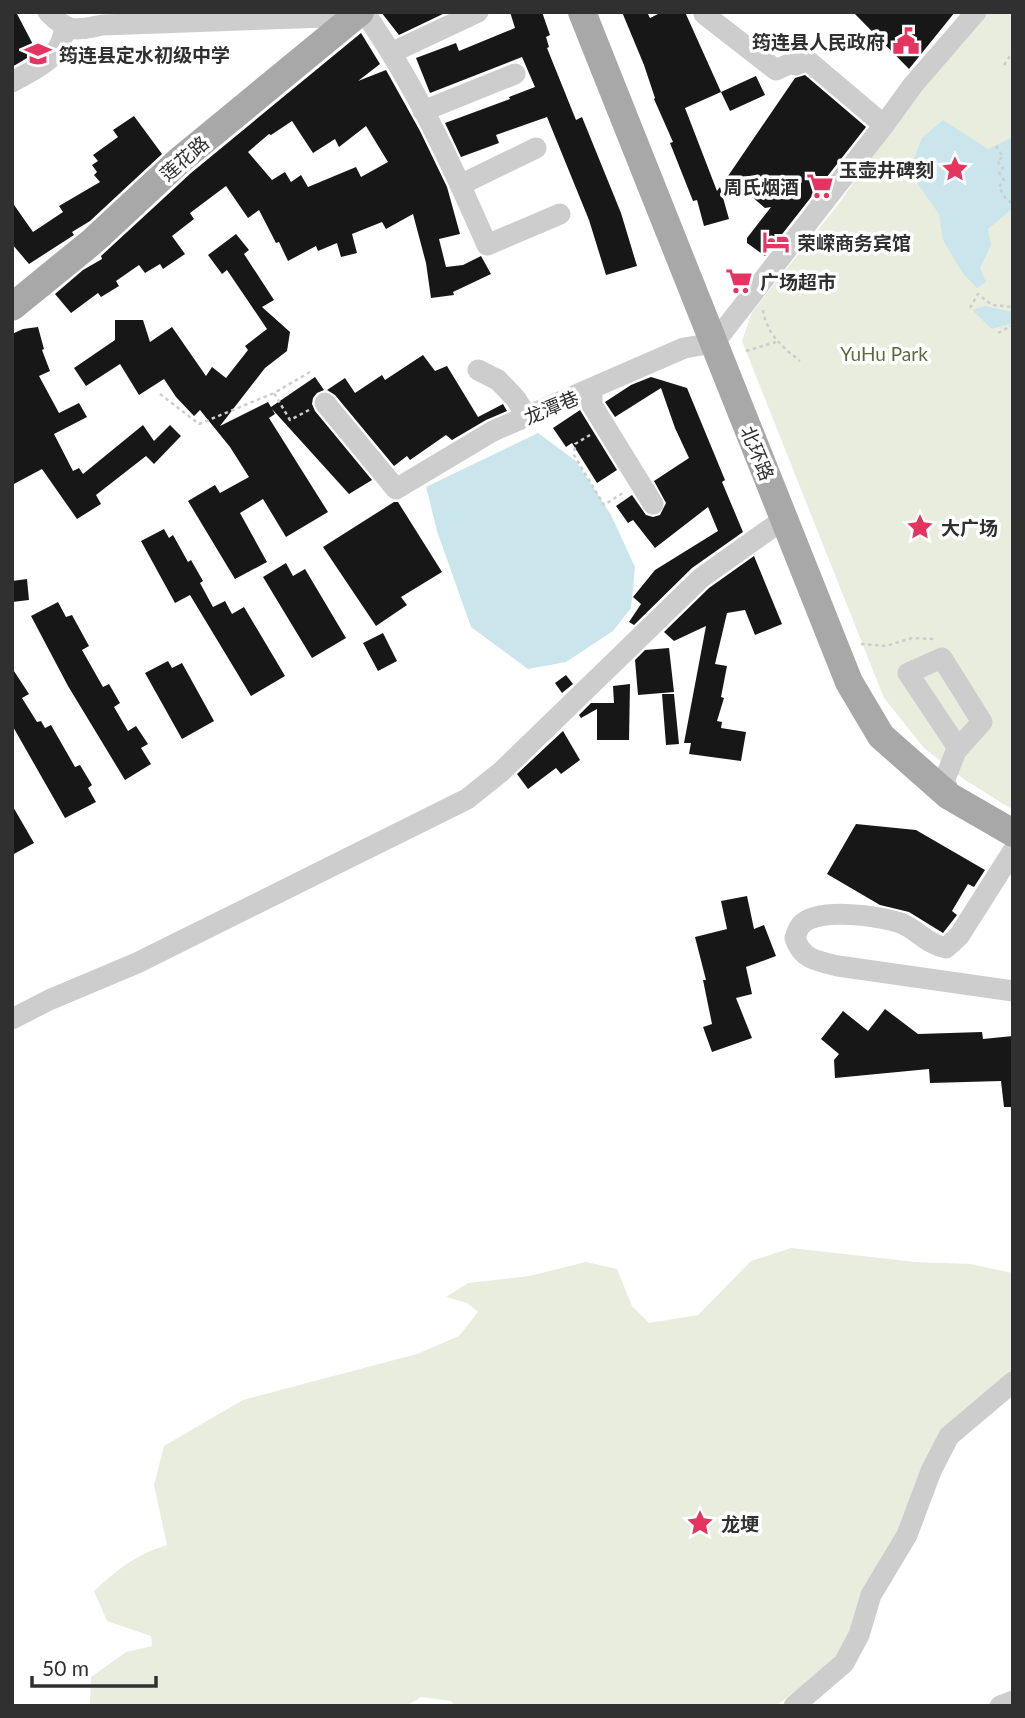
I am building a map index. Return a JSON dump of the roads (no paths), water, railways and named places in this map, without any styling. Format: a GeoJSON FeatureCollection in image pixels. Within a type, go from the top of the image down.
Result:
{"type":"FeatureCollection","features":[{"type":"Feature","properties":{"kind":"main road","name":"北环路"},"geometry":{"type":"LineString","coordinates":[[582,12],[849,682],[881,736],[949,796],[1013,833]]}},
{"type":"Feature","properties":{"kind":"main road","name":"莲花路"},"geometry":{"type":"LineString","coordinates":[[12,307],[93,241],[180,160],[360,13]]}},
{"type":"Feature","properties":{"kind":"street"},"geometry":{"type":"LineString","coordinates":[[48,12],[65,27],[75,30],[103,25],[360,13],[393,52],[460,184],[487,245],[560,214]]}},
{"type":"Feature","properties":{"kind":"street"},"geometry":{"type":"LineString","coordinates":[[393,52],[478,12]]}},
{"type":"Feature","properties":{"kind":"street"},"geometry":{"type":"LineString","coordinates":[[714,343],[918,80],[976,12]]}},
{"type":"Feature","properties":{"kind":"street"},"geometry":{"type":"LineString","coordinates":[[704,13],[776,70],[807,60],[884,125]]}},
{"type":"Feature","properties":{"kind":"street"},"geometry":{"type":"LineString","coordinates":[[12,82],[48,61],[61,44],[65,27]]}},
{"type":"Feature","properties":{"kind":"street"},"geometry":{"type":"LineString","coordinates":[[423,111],[515,74]]}},
{"type":"Feature","properties":{"kind":"street"},"geometry":{"type":"LineString","coordinates":[[460,184],[536,148]]}},
{"type":"Feature","properties":{"kind":"street","name":"龙潭巷"},"geometry":{"type":"LineString","coordinates":[[325,403],[397,489],[493,431],[684,348],[714,343]]}},
{"type":"Feature","properties":{"kind":"street"},"geometry":{"type":"LineString","coordinates":[[478,370],[498,380],[516,398],[527,417]]}},
{"type":"Feature","properties":{"kind":"street"},"geometry":{"type":"LineString","coordinates":[[592,389],[592,405],[653,504]]}},
{"type":"Feature","properties":{"kind":"street"},"geometry":{"type":"LineString","coordinates":[[12,1019],[49,999],[138,962],[467,799],[502,771],[701,578],[784,519]]}},
{"type":"Feature","properties":{"kind":"street"},"geometry":{"type":"LineString","coordinates":[[949,796],[945,779],[958,748]]}},
{"type":"Feature","properties":{"kind":"street"},"geometry":{"type":"LineString","coordinates":[[1013,851],[959,936],[946,948],[937,946],[919,932],[896,922],[836,914],[811,918],[802,924],[795,938],[799,949],[812,959],[825,963],[1013,991]]}},
{"type":"Feature","properties":{"kind":"street"},"geometry":{"type":"LineString","coordinates":[[794,1706],[844,1662],[859,1635],[871,1595],[907,1535],[931,1471],[949,1436],[1013,1382]]}},
{"type":"Feature","properties":{"kind":"street"},"geometry":{"type":"LineString","coordinates":[[1000,1706],[1013,1701]]}},
{"type":"Feature","properties":{"kind":"water"},"geometry":{"type":"Polygon","coordinates":[[[943,120],[988,149],[1013,137],[1013,208],[988,229],[991,245],[980,268],[986,282],[977,288],[964,275],[943,240],[939,214],[915,180],[913,162],[922,138],[943,120]]]}},
{"type":"Feature","properties":{"kind":"water"},"geometry":{"type":"Polygon","coordinates":[[[985,306],[1013,312],[1013,323],[992,329],[972,310],[985,306]]]}},
{"type":"Feature","properties":{"kind":"water"},"geometry":{"type":"Polygon","coordinates":[[[538,433],[576,461],[611,515],[635,567],[631,608],[613,631],[566,662],[528,669],[471,627],[437,531],[426,487],[538,433]]]}},
{"type":"Feature","properties":{"kind":"place","name":"筠连县人民政府"},"geometry":{"type":"Point","coordinates":[906,41]}},
{"type":"Feature","properties":{"kind":"place","name":"筠连县定水初级中学"},"geometry":{"type":"Point","coordinates":[38,54]}},
{"type":"Feature","properties":{"kind":"place","name":"玉壶井碑刻"},"geometry":{"type":"Point","coordinates":[955,169]}},
{"type":"Feature","properties":{"kind":"place","name":"周氏烟酒"},"geometry":{"type":"Point","coordinates":[820,186]}},
{"type":"Feature","properties":{"kind":"place","name":"荣嵘商务宾馆"},"geometry":{"type":"Point","coordinates":[776,242]}},
{"type":"Feature","properties":{"kind":"place","name":"广场超市"},"geometry":{"type":"Point","coordinates":[739,281]}},
{"type":"Feature","properties":{"kind":"place","name":"大广场"},"geometry":{"type":"Point","coordinates":[920,527]}},
{"type":"Feature","properties":{"kind":"place","name":"龙埂"},"geometry":{"type":"Point","coordinates":[700,1523]}},
{"type":"Feature","properties":{"kind":"park label","name":"YuHu Park"},"geometry":{"type":"Point","coordinates":[884,353]}}]}
